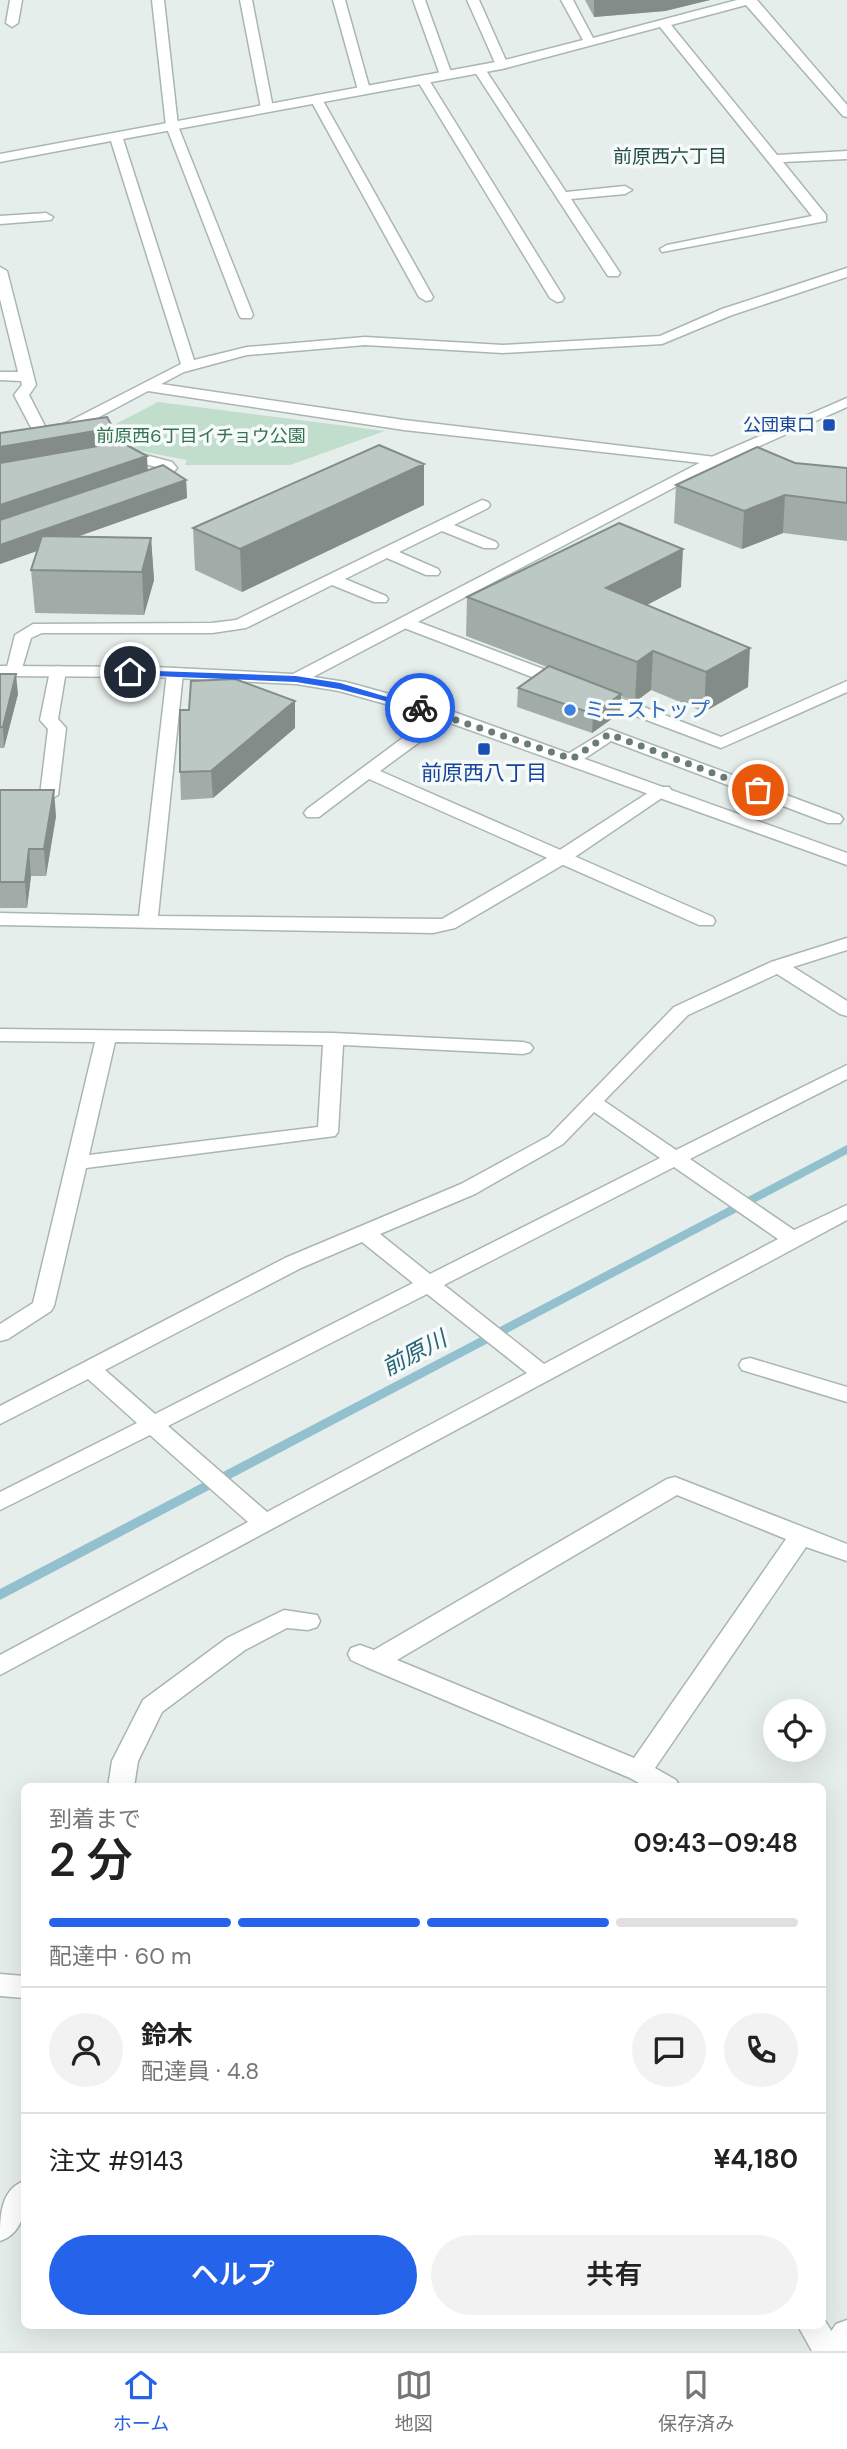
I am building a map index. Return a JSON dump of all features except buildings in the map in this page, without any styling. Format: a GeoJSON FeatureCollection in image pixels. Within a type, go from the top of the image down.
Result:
{"type":"FeatureCollection","features":[{"type":"Feature","properties":{"kind":"street"},"geometry":{"type":"LineString","coordinates":[[12,23],[16,0]]}},
{"type":"Feature","properties":{"kind":"street"},"geometry":{"type":"LineString","coordinates":[[158,0],[172,126],[246,315]]}},
{"type":"Feature","properties":{"kind":"street"},"geometry":{"type":"LineString","coordinates":[[246,0],[267,108]]}},
{"type":"Feature","properties":{"kind":"street"},"geometry":{"type":"LineString","coordinates":[[339,0],[364,90]]}},
{"type":"Feature","properties":{"kind":"street"},"geometry":{"type":"LineString","coordinates":[[419,0],[446,75]]}},
{"type":"Feature","properties":{"kind":"street"},"geometry":{"type":"LineString","coordinates":[[473,0],[502,65]]}},
{"type":"Feature","properties":{"kind":"street"},"geometry":{"type":"LineString","coordinates":[[566,0],[590,43]]}},
{"type":"Feature","properties":{"kind":"street"},"geometry":{"type":"LineString","coordinates":[[0,158],[502,65],[749,0],[847,113]]}},
{"type":"Feature","properties":{"kind":"street"},"geometry":{"type":"LineString","coordinates":[[663,23],[821,218],[667,249]]}},
{"type":"Feature","properties":{"kind":"street"},"geometry":{"type":"LineString","coordinates":[[479,69],[613,273]]}},
{"type":"Feature","properties":{"kind":"street"},"geometry":{"type":"LineString","coordinates":[[423,79],[557,298]]}},
{"type":"Feature","properties":{"kind":"street"},"geometry":{"type":"LineString","coordinates":[[316,99],[426,297]]}},
{"type":"Feature","properties":{"kind":"street"},"geometry":{"type":"LineString","coordinates":[[116,136],[189,366]]}},
{"type":"Feature","properties":{"kind":"street"},"geometry":{"type":"LineString","coordinates":[[775,159],[847,155]]}},
{"type":"Feature","properties":{"kind":"street"},"geometry":{"type":"LineString","coordinates":[[562,196],[625,190]]}},
{"type":"Feature","properties":{"kind":"street"},"geometry":{"type":"LineString","coordinates":[[0,220],[46,217]]}},
{"type":"Feature","properties":{"kind":"street"},"geometry":{"type":"LineString","coordinates":[[0,271],[29,385],[21,395],[40,432]]}},
{"type":"Feature","properties":{"kind":"street"},"geometry":{"type":"LineString","coordinates":[[0,439],[68,428],[189,366],[247,351],[365,341],[503,349],[662,340],[727,312],[847,272]]}},
{"type":"Feature","properties":{"kind":"street"},"geometry":{"type":"LineString","coordinates":[[0,376],[27,377]]}},
{"type":"Feature","properties":{"kind":"street"},"geometry":{"type":"LineString","coordinates":[[148,387],[404,425],[754,467]]}},
{"type":"Feature","properties":{"kind":"street"},"geometry":{"type":"LineString","coordinates":[[296,679],[712,462],[847,402]]}},
{"type":"Feature","properties":{"kind":"street"},"geometry":{"type":"LineString","coordinates":[[108,455],[122,452],[167,465],[169,468],[160,477],[136,485]]}},
{"type":"Feature","properties":{"kind":"street"},"geometry":{"type":"LineString","coordinates":[[482,505],[240,625],[212,628],[39,628],[23,635],[7,671],[175,673],[296,679],[340,686],[445,715],[847,859]]}},
{"type":"Feature","properties":{"kind":"street"},"geometry":{"type":"LineString","coordinates":[[441,525],[490,545]]}},
{"type":"Feature","properties":{"kind":"street"},"geometry":{"type":"LineString","coordinates":[[386,552],[432,572]]}},
{"type":"Feature","properties":{"kind":"street"},"geometry":{"type":"LineString","coordinates":[[332,579],[380,599]]}},
{"type":"Feature","properties":{"kind":"street"},"geometry":{"type":"LineString","coordinates":[[405,622],[721,743],[847,686]]}},
{"type":"Feature","properties":{"kind":"street"},"geometry":{"type":"LineString","coordinates":[[49,795],[57,728],[49,720],[58,671]]}},
{"type":"Feature","properties":{"kind":"street"},"geometry":{"type":"LineString","coordinates":[[148,923],[175,673]]}},
{"type":"Feature","properties":{"kind":"street"},"geometry":{"type":"LineString","coordinates":[[313,813],[445,715]]}},
{"type":"Feature","properties":{"kind":"street"},"geometry":{"type":"LineString","coordinates":[[572,759],[609,734],[834,818]]}},
{"type":"Feature","properties":{"kind":"street"},"geometry":{"type":"LineString","coordinates":[[366,772],[559,859],[706,921]]}},
{"type":"Feature","properties":{"kind":"street"},"geometry":{"type":"LineString","coordinates":[[0,919],[433,927],[448,924],[559,859],[663,791]]}},
{"type":"Feature","properties":{"kind":"street"},"geometry":{"type":"LineString","coordinates":[[0,1416],[293,1263],[468,1189],[556,1140],[681,1011],[778,966],[847,944]]}},
{"type":"Feature","properties":{"kind":"street"},"geometry":{"type":"LineString","coordinates":[[778,966],[847,1010]]}},
{"type":"Feature","properties":{"kind":"street"},"geometry":{"type":"LineString","coordinates":[[0,1035],[332,1039],[523,1048]]}},
{"type":"Feature","properties":{"kind":"street"},"geometry":{"type":"LineString","coordinates":[[0,1334],[43,1306],[107,1035]]}},
{"type":"Feature","properties":{"kind":"street"},"geometry":{"type":"LineString","coordinates":[[78,1162],[328,1132],[332,1039]]}},
{"type":"Feature","properties":{"kind":"street"},"geometry":{"type":"LineString","coordinates":[[0,1502],[847,1071]]}},
{"type":"Feature","properties":{"kind":"street"},"geometry":{"type":"LineString","coordinates":[[592,1102],[794,1240]]}},
{"type":"Feature","properties":{"kind":"street"},"geometry":{"type":"LineString","coordinates":[[0,1666],[847,1211]]}},
{"type":"Feature","properties":{"kind":"street"},"geometry":{"type":"LineString","coordinates":[[366,1234],[542,1374]]}},
{"type":"Feature","properties":{"kind":"street"},"geometry":{"type":"LineString","coordinates":[[750,1365],[847,1395]]}},
{"type":"Feature","properties":{"kind":"street"},"geometry":{"type":"LineString","coordinates":[[92,1370],[264,1523]]}},
{"type":"Feature","properties":{"kind":"street"},"geometry":{"type":"LineString","coordinates":[[660,1783],[639,1771],[367,1658],[675,1485],[847,1553]]}},
{"type":"Feature","properties":{"kind":"street"},"geometry":{"type":"LineString","coordinates":[[639,1771],[801,1535]]}},
{"type":"Feature","properties":{"kind":"street"},"geometry":{"type":"LineString","coordinates":[[122,1783],[125,1761],[152,1706],[236,1644],[284,1619],[308,1621]]}},
{"type":"Feature","properties":{"kind":"street"},"geometry":{"type":"LineString","coordinates":[[0,1985],[21,1987]]}},
{"type":"Feature","properties":{"kind":"street"},"geometry":{"type":"LineString","coordinates":[[0,2229],[21,2198]]}},
{"type":"Feature","properties":{"kind":"street"},"geometry":{"type":"LineString","coordinates":[[815,2329],[831,2351],[847,2333]]}},
{"type":"Feature","properties":{"kind":"green space","name":"前原西6丁目イチョウ公園"},"geometry":{"type":"Polygon","coordinates":[[[158,402],[385,431],[290,465],[185,465],[187,460],[119,447],[108,428],[158,402]]]}},
{"type":"Feature","properties":{"kind":"waterway","name":"前原川"},"geometry":{"type":"LineString","coordinates":[[0,1595],[847,1149]]}},
{"type":"Feature","properties":{"kind":"way so far"},"geometry":{"type":"LineString","coordinates":[[420,708],[572,759],[609,734],[758,790]]}},
{"type":"Feature","properties":{"kind":"place","name":"公団東口"},"geometry":{"type":"Point","coordinates":[829,425]}},
{"type":"Feature","properties":{"kind":"place","name":"ミニストップ"},"geometry":{"type":"Point","coordinates":[570,710]}},
{"type":"Feature","properties":{"kind":"place","name":"前原西八丁目"},"geometry":{"type":"Point","coordinates":[484,749]}},
{"type":"Feature","properties":{"kind":"district","name":"前原西六丁目"},"geometry":{"type":"Point","coordinates":[670,156]}},
{"type":"Feature","properties":{"kind":"route"},"geometry":{"type":"LineString","coordinates":[[130,672],[296,679],[340,686],[420,708]]}}]}
